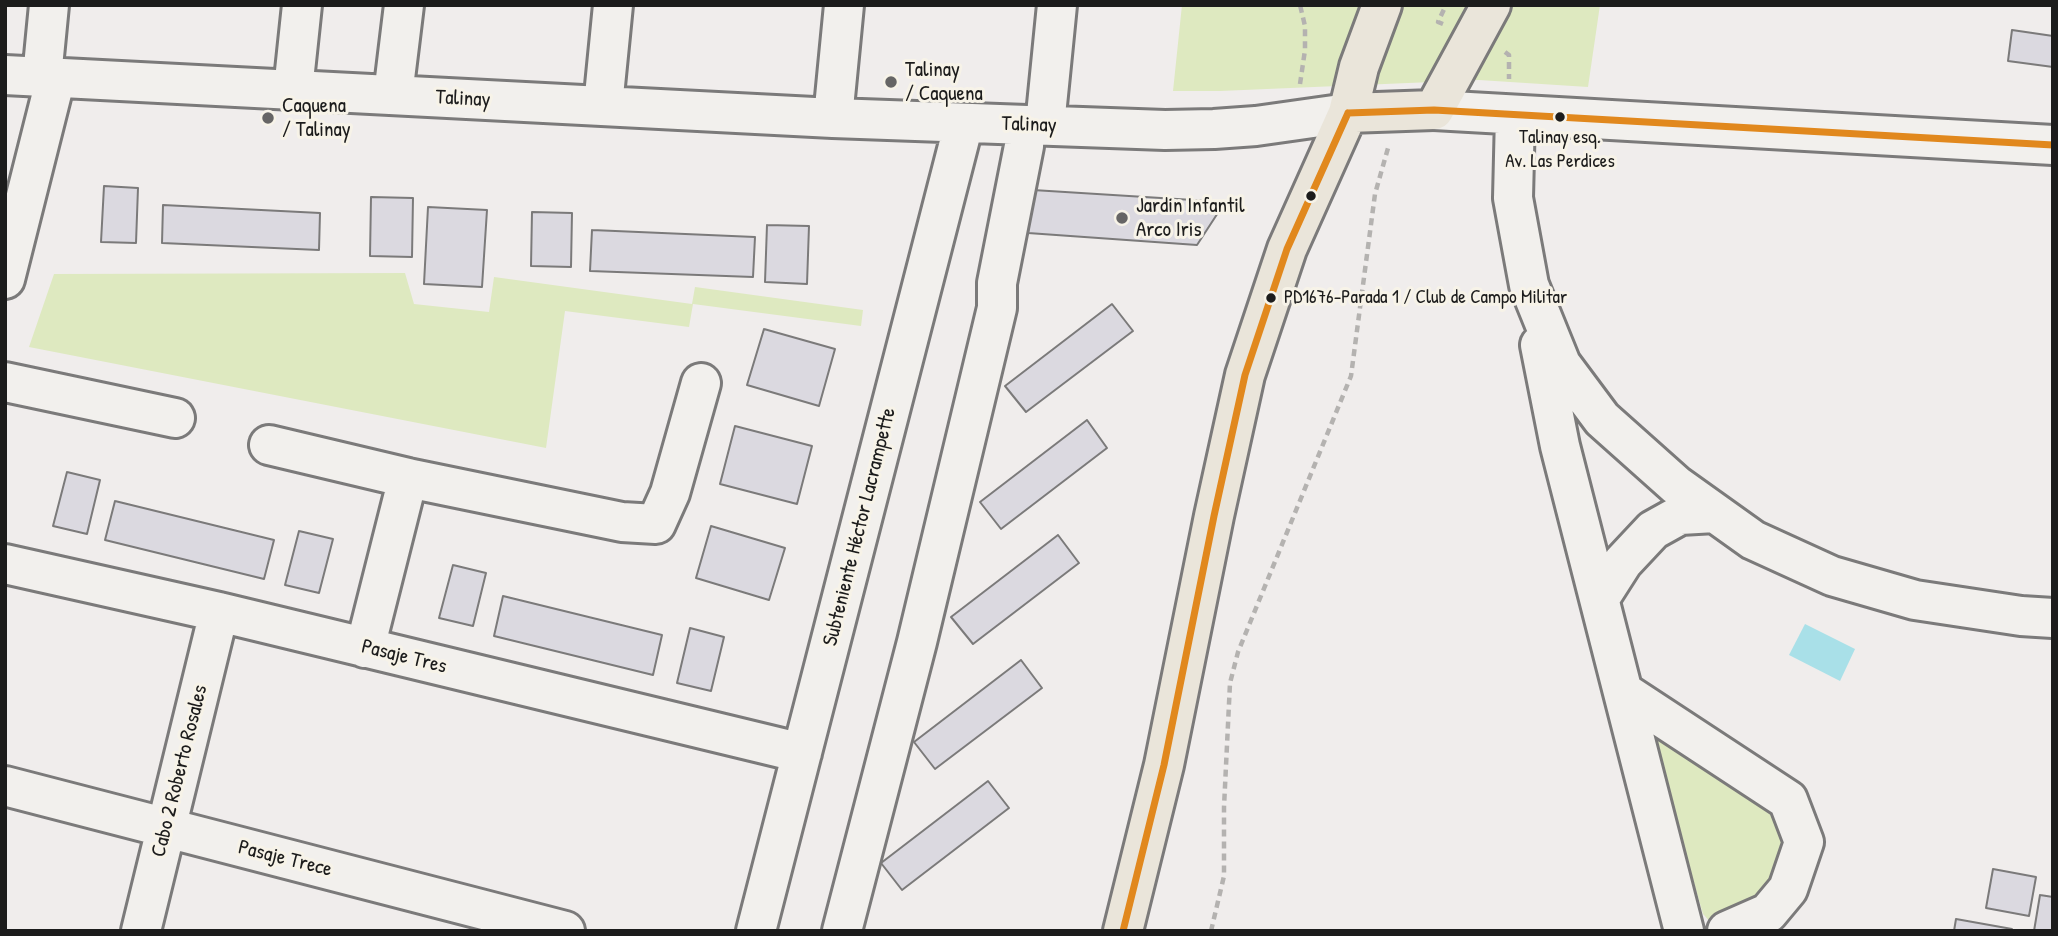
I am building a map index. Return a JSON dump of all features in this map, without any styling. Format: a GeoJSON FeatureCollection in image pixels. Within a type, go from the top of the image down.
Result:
{"type":"FeatureCollection","features":[{"type":"Feature","properties":{"kind":"main road"},"geometry":{"type":"LineString","coordinates":[[1123,931],[1164,765],[1245,375],[1286,249],[1348,113],[1359,67],[1382,5]]}},
{"type":"Feature","properties":{"kind":"main road"},"geometry":{"type":"LineString","coordinates":[[1434,110],[1491,5]]}},
{"type":"Feature","properties":{"kind":"main road","name":"Talinay"},"geometry":{"type":"LineString","coordinates":[[1348,113],[1434,110]]}},
{"type":"Feature","properties":{"kind":"street"},"geometry":{"type":"LineString","coordinates":[[5,279],[24,80],[49,5]]}},
{"type":"Feature","properties":{"kind":"street"},"geometry":{"type":"LineString","coordinates":[[293,90],[302,5]]}},
{"type":"Feature","properties":{"kind":"street"},"geometry":{"type":"LineString","coordinates":[[393,95],[404,5]]}},
{"type":"Feature","properties":{"kind":"street"},"geometry":{"type":"LineString","coordinates":[[603,106],[613,5]]}},
{"type":"Feature","properties":{"kind":"street"},"geometry":{"type":"LineString","coordinates":[[833,118],[844,5]]}},
{"type":"Feature","properties":{"kind":"street"},"geometry":{"type":"LineString","coordinates":[[842,931],[920,628],[997,308],[997,283],[1024,146],[1035,125],[1057,5]]}},
{"type":"Feature","properties":{"kind":"street","name":"Talinay"},"geometry":{"type":"LineString","coordinates":[[24,80],[1035,125],[1214,129],[1348,113]]}},
{"type":"Feature","properties":{"kind":"street","name":"Talinay"},"geometry":{"type":"LineString","coordinates":[[1434,110],[2053,145]]}},
{"type":"Feature","properties":{"kind":"street"},"geometry":{"type":"LineString","coordinates":[[1515,115],[1513,198],[1560,446],[1684,931]]}},
{"type":"Feature","properties":{"kind":"street","name":"Subteniente Héctor Lacrampette"},"geometry":{"type":"LineString","coordinates":[[756,931],[964,123]]}},
{"type":"Feature","properties":{"kind":"street"},"geometry":{"type":"LineString","coordinates":[[1529,285],[1561,364],[1602,418],[1675,485],[1753,540],[1832,576],[1915,600],[2021,616],[2053,618]]}},
{"type":"Feature","properties":{"kind":"street"},"geometry":{"type":"LineString","coordinates":[[5,382],[175,418]]}},
{"type":"Feature","properties":{"kind":"street"},"geometry":{"type":"LineString","coordinates":[[269,445],[408,478],[622,522],[656,524],[670,493],[701,383]]}},
{"type":"Feature","properties":{"kind":"street"},"geometry":{"type":"LineString","coordinates":[[365,648],[408,478]]}},
{"type":"Feature","properties":{"kind":"street"},"geometry":{"type":"LineString","coordinates":[[1600,598],[1622,562],[1653,530],[1680,515],[1715,513]]}},
{"type":"Feature","properties":{"kind":"street","name":"Pasaje Tres"},"geometry":{"type":"LineString","coordinates":[[5,564],[219,612],[802,752]]}},
{"type":"Feature","properties":{"kind":"street","name":"Cabo 2 Roberto Rosales"},"geometry":{"type":"LineString","coordinates":[[141,931],[219,612]]}},
{"type":"Feature","properties":{"kind":"street"},"geometry":{"type":"LineString","coordinates":[[1625,693],[1788,800],[1804,842],[1788,889],[1768,913],[1727,931]]}},
{"type":"Feature","properties":{"kind":"street","name":"Pasaje Trece"},"geometry":{"type":"LineString","coordinates":[[5,786],[565,931]]}},
{"type":"Feature","properties":{"kind":"path"},"geometry":{"type":"LineString","coordinates":[[1300,5],[1305,26],[1300,84]]}},
{"type":"Feature","properties":{"kind":"path"},"geometry":{"type":"LineString","coordinates":[[1438,22],[1446,5]]}},
{"type":"Feature","properties":{"kind":"path"},"geometry":{"type":"LineString","coordinates":[[1211,931],[1224,876],[1224,807],[1230,683],[1238,652],[1351,376],[1375,194],[1388,148],[1401,148]]}},
{"type":"Feature","properties":{"kind":"green space"},"geometry":{"type":"Polygon","coordinates":[[[1182,5],[1600,5],[1588,87],[1479,80],[1173,91],[1182,5]]]}},
{"type":"Feature","properties":{"kind":"green space"},"geometry":{"type":"Polygon","coordinates":[[[405,273],[414,304],[489,312],[494,277],[692,304],[695,287],[863,310],[861,326],[693,304],[689,327],[565,311],[546,448],[29,347],[54,274],[405,273]]]}},
{"type":"Feature","properties":{"kind":"green space"},"geometry":{"type":"Polygon","coordinates":[[[1650,730],[1751,789],[1782,823],[1787,855],[1766,894],[1713,925],[1703,914],[1650,730]]]}},
{"type":"Feature","properties":{"kind":"water"},"geometry":{"type":"Polygon","coordinates":[[[1805,624],[1855,649],[1840,681],[1789,655],[1805,624]]]}},
{"type":"Feature","properties":{"kind":"building"},"geometry":{"type":"Polygon","coordinates":[[[2012,30],[2053,36],[2053,67],[2008,61],[2012,30]]]}},
{"type":"Feature","properties":{"kind":"building"},"geometry":{"type":"Polygon","coordinates":[[[104,186],[138,188],[136,243],[101,242],[104,186]]]}},
{"type":"Feature","properties":{"kind":"building","name":"Jardin Infantil Arco Iris"},"geometry":{"type":"Polygon","coordinates":[[[1033,190],[1225,202],[1197,245],[1028,233],[1033,190]]]}},
{"type":"Feature","properties":{"kind":"building"},"geometry":{"type":"Polygon","coordinates":[[[371,197],[413,198],[412,257],[370,256],[371,197]]]}},
{"type":"Feature","properties":{"kind":"building"},"geometry":{"type":"Polygon","coordinates":[[[163,205],[320,213],[319,250],[162,243],[163,205]]]}},
{"type":"Feature","properties":{"kind":"building"},"geometry":{"type":"Polygon","coordinates":[[[428,207],[487,210],[482,287],[424,284],[428,207]]]}},
{"type":"Feature","properties":{"kind":"building"},"geometry":{"type":"Polygon","coordinates":[[[532,212],[572,213],[571,267],[531,266],[532,212]]]}},
{"type":"Feature","properties":{"kind":"building"},"geometry":{"type":"Polygon","coordinates":[[[767,225],[809,226],[807,284],[765,282],[767,225]]]}},
{"type":"Feature","properties":{"kind":"building"},"geometry":{"type":"Polygon","coordinates":[[[592,230],[755,237],[753,277],[590,271],[592,230]]]}},
{"type":"Feature","properties":{"kind":"building"},"geometry":{"type":"Polygon","coordinates":[[[1112,304],[1133,331],[1026,412],[1005,386],[1112,304]]]}},
{"type":"Feature","properties":{"kind":"building"},"geometry":{"type":"Polygon","coordinates":[[[764,329],[835,349],[819,406],[747,385],[764,329]]]}},
{"type":"Feature","properties":{"kind":"building"},"geometry":{"type":"Polygon","coordinates":[[[1087,420],[1107,448],[1001,529],[980,502],[1087,420]]]}},
{"type":"Feature","properties":{"kind":"building"},"geometry":{"type":"Polygon","coordinates":[[[735,426],[812,446],[797,504],[720,484],[735,426]]]}},
{"type":"Feature","properties":{"kind":"building"},"geometry":{"type":"Polygon","coordinates":[[[67,472],[100,480],[87,534],[53,526],[67,472]]]}},
{"type":"Feature","properties":{"kind":"building"},"geometry":{"type":"Polygon","coordinates":[[[115,501],[274,540],[264,579],[105,540],[115,501]]]}},
{"type":"Feature","properties":{"kind":"building"},"geometry":{"type":"Polygon","coordinates":[[[711,526],[785,548],[769,600],[696,578],[711,526]]]}},
{"type":"Feature","properties":{"kind":"building"},"geometry":{"type":"Polygon","coordinates":[[[299,531],[333,539],[319,593],[285,585],[299,531]]]}},
{"type":"Feature","properties":{"kind":"building"},"geometry":{"type":"Polygon","coordinates":[[[1058,535],[1079,563],[973,644],[951,617],[1058,535]]]}},
{"type":"Feature","properties":{"kind":"building"},"geometry":{"type":"Polygon","coordinates":[[[453,565],[486,573],[473,626],[439,618],[453,565]]]}},
{"type":"Feature","properties":{"kind":"building"},"geometry":{"type":"Polygon","coordinates":[[[503,596],[662,635],[653,675],[494,636],[503,596]]]}},
{"type":"Feature","properties":{"kind":"building"},"geometry":{"type":"Polygon","coordinates":[[[690,628],[724,637],[711,691],[677,683],[690,628]]]}},
{"type":"Feature","properties":{"kind":"building"},"geometry":{"type":"Polygon","coordinates":[[[1021,660],[1042,688],[935,769],[914,742],[1021,660]]]}},
{"type":"Feature","properties":{"kind":"building"},"geometry":{"type":"Polygon","coordinates":[[[988,781],[1009,808],[902,890],[881,863],[988,781]]]}},
{"type":"Feature","properties":{"kind":"building"},"geometry":{"type":"Polygon","coordinates":[[[1993,869],[2036,877],[2029,916],[1986,908],[1993,869]]]}},
{"type":"Feature","properties":{"kind":"building"},"geometry":{"type":"Polygon","coordinates":[[[2040,895],[2053,897],[2053,931],[2034,931],[2040,895]]]}},
{"type":"Feature","properties":{"kind":"building"},"geometry":{"type":"Polygon","coordinates":[[[1956,919],[2012,929],[1954,931],[1956,919]]]}},
{"type":"Feature","properties":{"kind":"transit line"},"geometry":{"type":"LineString","coordinates":[[1348,113],[1434,110],[2053,145]]}},
{"type":"Feature","properties":{"kind":"transit line"},"geometry":{"type":"LineString","coordinates":[[1123,931],[1164,765],[1245,375],[1287,249],[1348,113]]}},
{"type":"Feature","properties":{"kind":"place","name":"Talinay / Caquena"},"geometry":{"type":"Point","coordinates":[891,82]}},
{"type":"Feature","properties":{"kind":"place","name":"Talinay esq. Av. Las Perdices"},"geometry":{"type":"Point","coordinates":[1560,117]}},
{"type":"Feature","properties":{"kind":"place","name":"Caquena / Talinay"},"geometry":{"type":"Point","coordinates":[268,118]}},
{"type":"Feature","properties":{"kind":"place","name":"Jardin Infantil Arco Iris"},"geometry":{"type":"Point","coordinates":[1122,218]}},
{"type":"Feature","properties":{"kind":"place","name":"PD1676-Parada 1 / Club de Campo Militar"},"geometry":{"type":"Point","coordinates":[1271,298]}}]}
